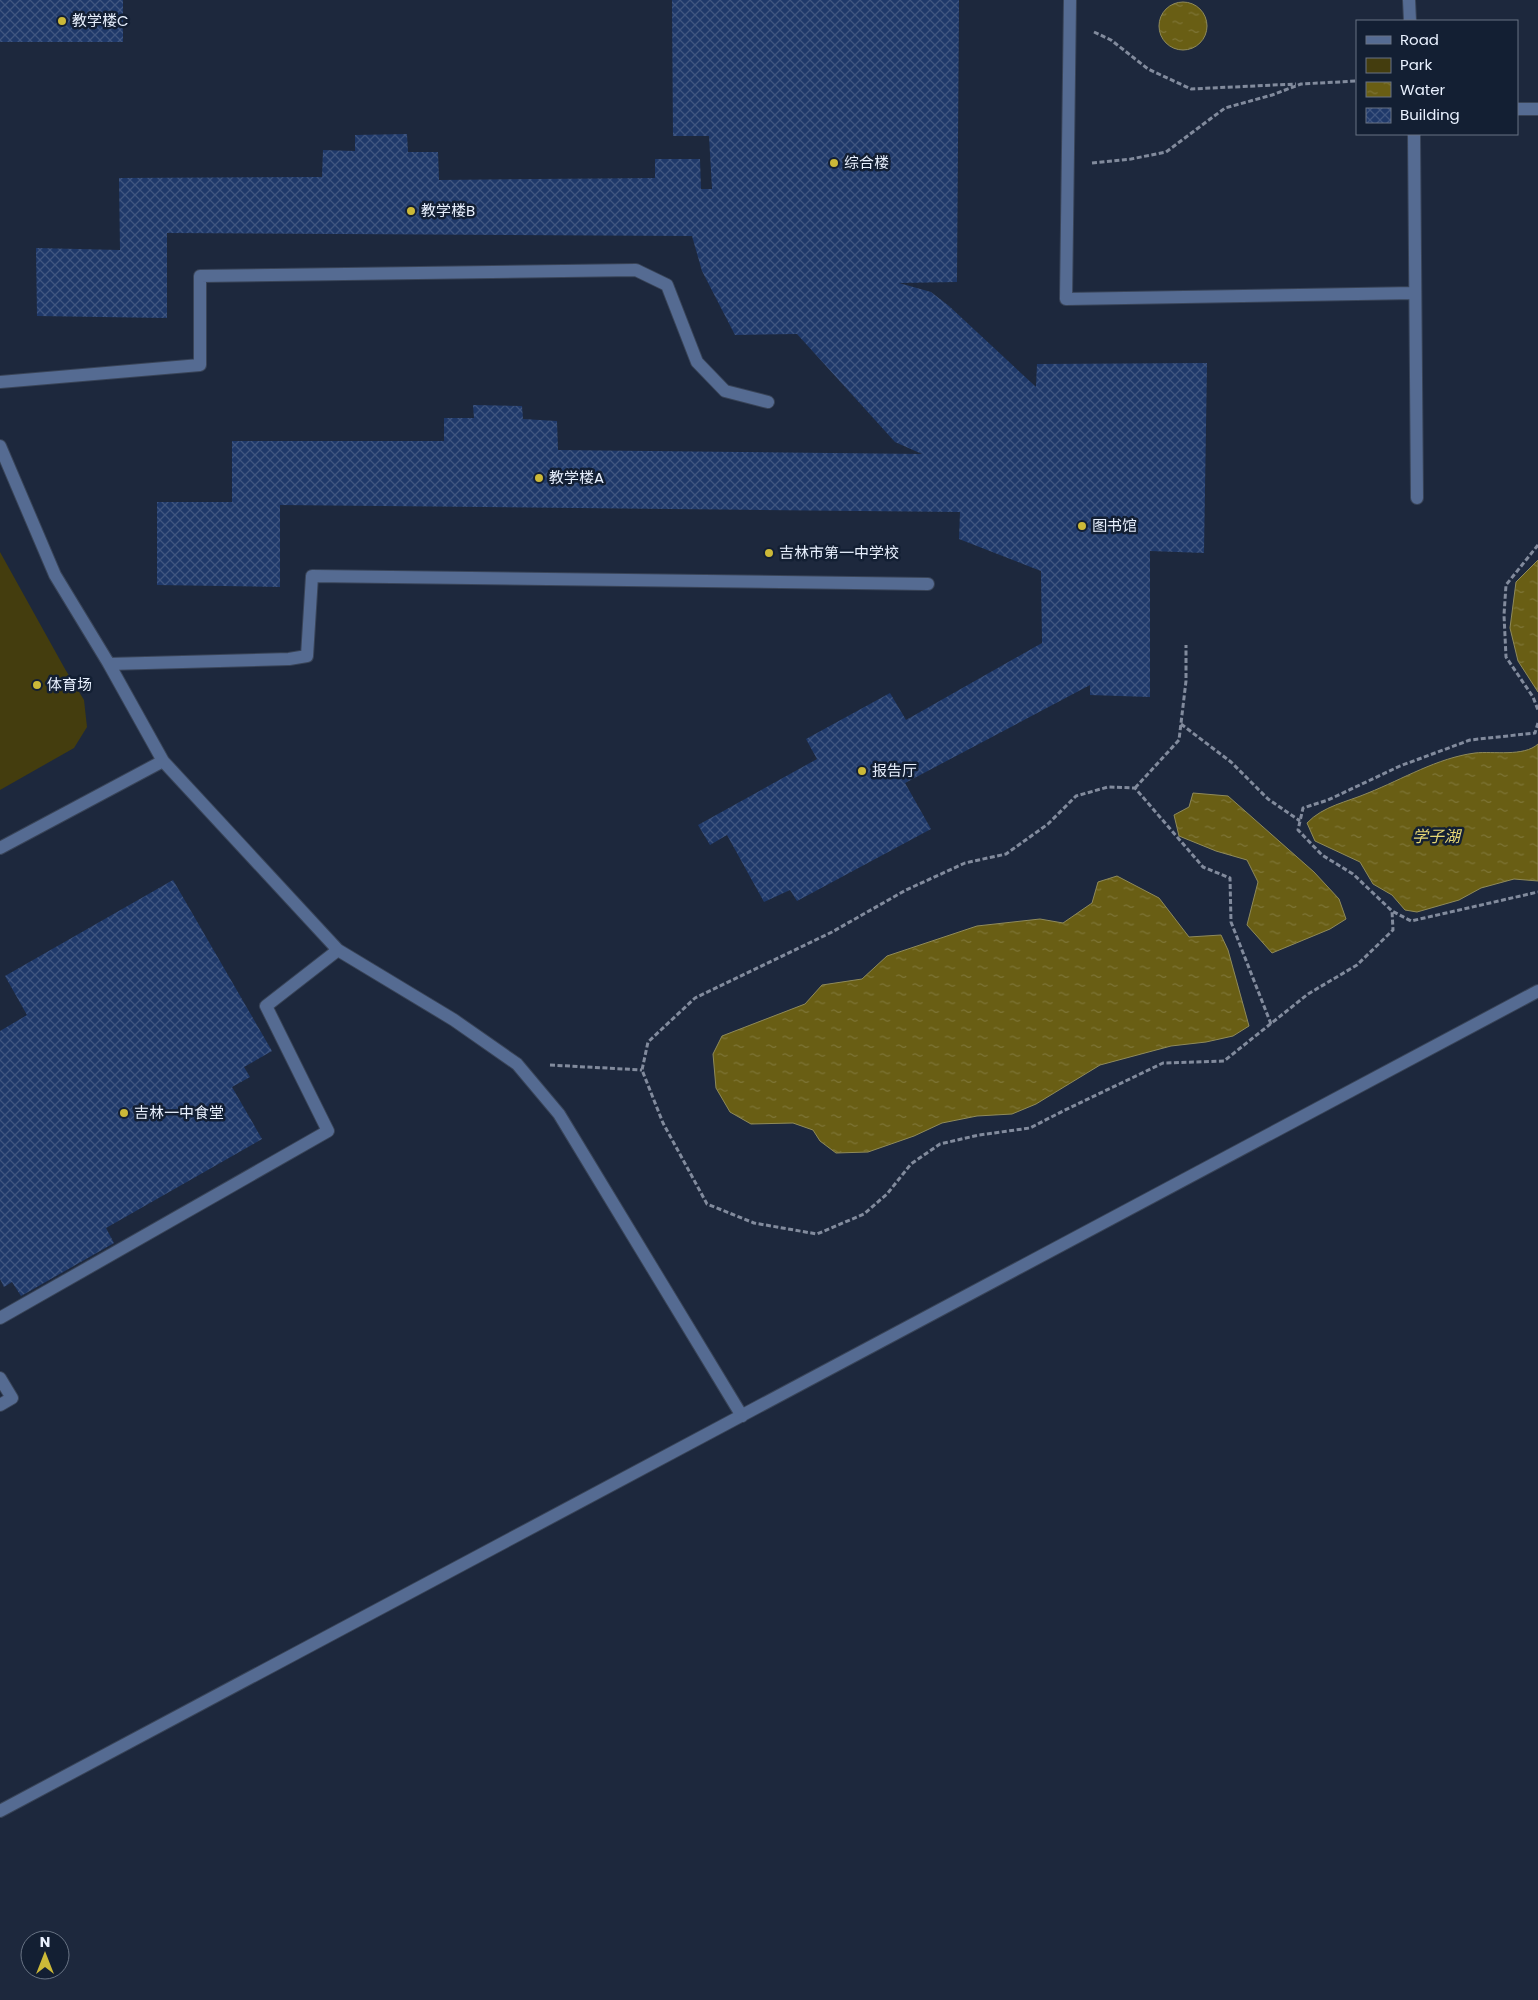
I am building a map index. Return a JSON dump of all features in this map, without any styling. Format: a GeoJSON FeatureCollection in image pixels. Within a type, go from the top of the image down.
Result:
{"type":"FeatureCollection","features":[{"type":"Feature","properties":{"kind":"street"},"geometry":{"type":"LineString","coordinates":[[1070,0],[1066,299],[1415,293]]}},
{"type":"Feature","properties":{"kind":"street"},"geometry":{"type":"LineString","coordinates":[[1409,0],[1410,20]]}},
{"type":"Feature","properties":{"kind":"street"},"geometry":{"type":"LineString","coordinates":[[1518,109],[1538,109]]}},
{"type":"Feature","properties":{"kind":"street"},"geometry":{"type":"LineString","coordinates":[[1414,135],[1417,498]]}},
{"type":"Feature","properties":{"kind":"street"},"geometry":{"type":"LineString","coordinates":[[0,382],[200,364],[200,276],[636,270],[667,285],[697,362],[725,391],[768,402]]}},
{"type":"Feature","properties":{"kind":"street"},"geometry":{"type":"LineString","coordinates":[[0,446],[55,575],[109,664],[163,761],[338,950],[454,1020],[517,1064],[559,1114],[742,1416]]}},
{"type":"Feature","properties":{"kind":"street"},"geometry":{"type":"LineString","coordinates":[[109,664],[289,659],[307,656],[312,576],[928,584]]}},
{"type":"Feature","properties":{"kind":"street"},"geometry":{"type":"LineString","coordinates":[[0,848],[163,761]]}},
{"type":"Feature","properties":{"kind":"street"},"geometry":{"type":"LineString","coordinates":[[0,1318],[328,1131],[266,1006],[338,950]]}},
{"type":"Feature","properties":{"kind":"street"},"geometry":{"type":"LineString","coordinates":[[0,1811],[1538,991]]}},
{"type":"Feature","properties":{"kind":"street"},"geometry":{"type":"LineString","coordinates":[[0,1378],[12,1398],[0,1405]]}},
{"type":"Feature","properties":{"kind":"path"},"geometry":{"type":"LineString","coordinates":[[1069,20],[1111,40],[1148,69],[1191,89],[1356,81]]}},
{"type":"Feature","properties":{"kind":"path"},"geometry":{"type":"LineString","coordinates":[[1068,166],[1132,159],[1166,152],[1225,108],[1272,95],[1300,84],[1312,84]]}},
{"type":"Feature","properties":{"kind":"path"},"geometry":{"type":"LineString","coordinates":[[1538,545],[1506,585],[1504,615],[1506,658],[1533,697],[1538,710]]}},
{"type":"Feature","properties":{"kind":"path"},"geometry":{"type":"LineString","coordinates":[[1135,788],[1179,740],[1186,682],[1186,645]]}},
{"type":"Feature","properties":{"kind":"path"},"geometry":{"type":"LineString","coordinates":[[1181,723],[1231,762],[1268,799],[1300,821]]}},
{"type":"Feature","properties":{"kind":"path"},"geometry":{"type":"LineString","coordinates":[[1538,723],[1535,733],[1470,740],[1400,766],[1328,800],[1303,808],[1298,830],[1322,855],[1353,874],[1392,911],[1411,921],[1538,892]]}},
{"type":"Feature","properties":{"kind":"path"},"geometry":{"type":"LineString","coordinates":[[1271,1024],[1231,922],[1230,878],[1203,867],[1135,788],[1108,787],[1076,796],[1048,824],[1006,854],[965,863],[906,890],[832,932],[695,998],[648,1042],[642,1070],[663,1122],[707,1204],[754,1223],[817,1234],[864,1214],[888,1194],[911,1164],[940,1144],[979,1135],[1030,1128],[1063,1110],[1162,1063],[1224,1061],[1271,1024],[1308,994],[1357,965],[1393,930],[1392,911]]}},
{"type":"Feature","properties":{"kind":"path"},"geometry":{"type":"LineString","coordinates":[[517,1064],[642,1070]]}},
{"type":"Feature","properties":{"kind":"green space","name":"体育场"},"geometry":{"type":"Polygon","coordinates":[[[0,552],[84,700],[87,727],[74,748],[0,790],[0,552]]]}},
{"type":"Feature","properties":{"kind":"water"},"geometry":{"type":"Polygon","coordinates":[[[1178,2],[1188,2],[1197,6],[1203,12],[1206,17],[1206,35],[1197,46],[1188,50],[1178,50],[1169,46],[1163,40],[1159,31],[1159,21],[1163,12],[1169,6],[1178,2]]]}},
{"type":"Feature","properties":{"kind":"water"},"geometry":{"type":"Polygon","coordinates":[[[1538,560],[1538,692],[1518,661],[1510,628],[1516,582],[1538,560]]]}},
{"type":"Feature","properties":{"kind":"water","name":"学子湖"},"geometry":{"type":"Polygon","coordinates":[[[1538,744],[1538,881],[1514,879],[1481,888],[1459,900],[1417,912],[1405,910],[1392,895],[1373,884],[1360,862],[1315,841],[1307,823],[1328,808],[1447,759],[1475,753],[1525,751],[1538,744]]]}},
{"type":"Feature","properties":{"kind":"water"},"geometry":{"type":"Polygon","coordinates":[[[1193,793],[1228,796],[1314,872],[1339,899],[1346,919],[1330,929],[1272,953],[1247,925],[1258,882],[1247,860],[1216,851],[1179,836],[1174,815],[1189,807],[1193,793]]]}},
{"type":"Feature","properties":{"kind":"water"},"geometry":{"type":"Polygon","coordinates":[[[1117,876],[1159,898],[1189,937],[1221,935],[1228,950],[1249,1026],[1233,1036],[1206,1042],[1171,1046],[1100,1065],[1036,1104],[1012,1114],[977,1116],[942,1123],[914,1136],[868,1152],[836,1153],[820,1141],[813,1130],[793,1123],[751,1124],[730,1112],[716,1088],[713,1054],[722,1036],[805,1004],[822,985],[862,979],[887,956],[977,926],[1040,919],[1063,923],[1092,903],[1098,882],[1117,876]]]}},
{"type":"Feature","properties":{"kind":"building","name":"教学楼C"},"geometry":{"type":"Polygon","coordinates":[[[0,0],[123,0],[123,42],[0,42],[0,0]]]}},
{"type":"Feature","properties":{"kind":"building"},"geometry":{"type":"Polygon","coordinates":[[[672,0],[959,0],[957,282],[899,283],[931,292],[949,306],[1036,387],[1037,364],[1207,363],[1204,553],[1150,551],[1150,697],[1090,695],[1090,685],[905,783],[931,829],[797,901],[790,890],[764,902],[727,835],[710,845],[698,825],[817,759],[806,739],[890,693],[906,720],[1042,643],[1041,571],[959,539],[960,512],[280,505],[280,587],[157,585],[157,502],[232,502],[232,441],[444,441],[444,418],[474,418],[473,405],[522,406],[523,419],[557,421],[558,450],[922,454],[895,442],[797,334],[735,335],[702,271],[692,236],[167,233],[167,318],[37,316],[36,248],[120,250],[119,178],[322,177],[323,150],[355,151],[355,135],[407,134],[408,152],[438,152],[439,180],[655,178],[655,159],[700,159],[701,189],[712,189],[709,136],[673,136],[672,0]]]}},
{"type":"Feature","properties":{"kind":"building","name":"吉林一中食堂"},"geometry":{"type":"Polygon","coordinates":[[[173,880],[272,1051],[244,1067],[250,1077],[232,1087],[262,1139],[106,1228],[114,1243],[21,1296],[12,1282],[4,1287],[0,1279],[0,1031],[27,1015],[5,976],[173,880]]]}},
{"type":"Feature","properties":{"kind":"place","name":"教学楼C"},"geometry":{"type":"Point","coordinates":[62,21]}},
{"type":"Feature","properties":{"kind":"place","name":"综合楼"},"geometry":{"type":"Point","coordinates":[834,163]}},
{"type":"Feature","properties":{"kind":"place","name":"教学楼B"},"geometry":{"type":"Point","coordinates":[411,211]}},
{"type":"Feature","properties":{"kind":"place","name":"教学楼A"},"geometry":{"type":"Point","coordinates":[539,478]}},
{"type":"Feature","properties":{"kind":"place","name":"图书馆"},"geometry":{"type":"Point","coordinates":[1082,526]}},
{"type":"Feature","properties":{"kind":"place","name":"吉林市第一中学校"},"geometry":{"type":"Point","coordinates":[769,553]}},
{"type":"Feature","properties":{"kind":"place","name":"体育场"},"geometry":{"type":"Point","coordinates":[37,685]}},
{"type":"Feature","properties":{"kind":"place","name":"报告厅"},"geometry":{"type":"Point","coordinates":[862,771]}},
{"type":"Feature","properties":{"kind":"place","name":"吉林一中食堂"},"geometry":{"type":"Point","coordinates":[124,1113]}}]}
